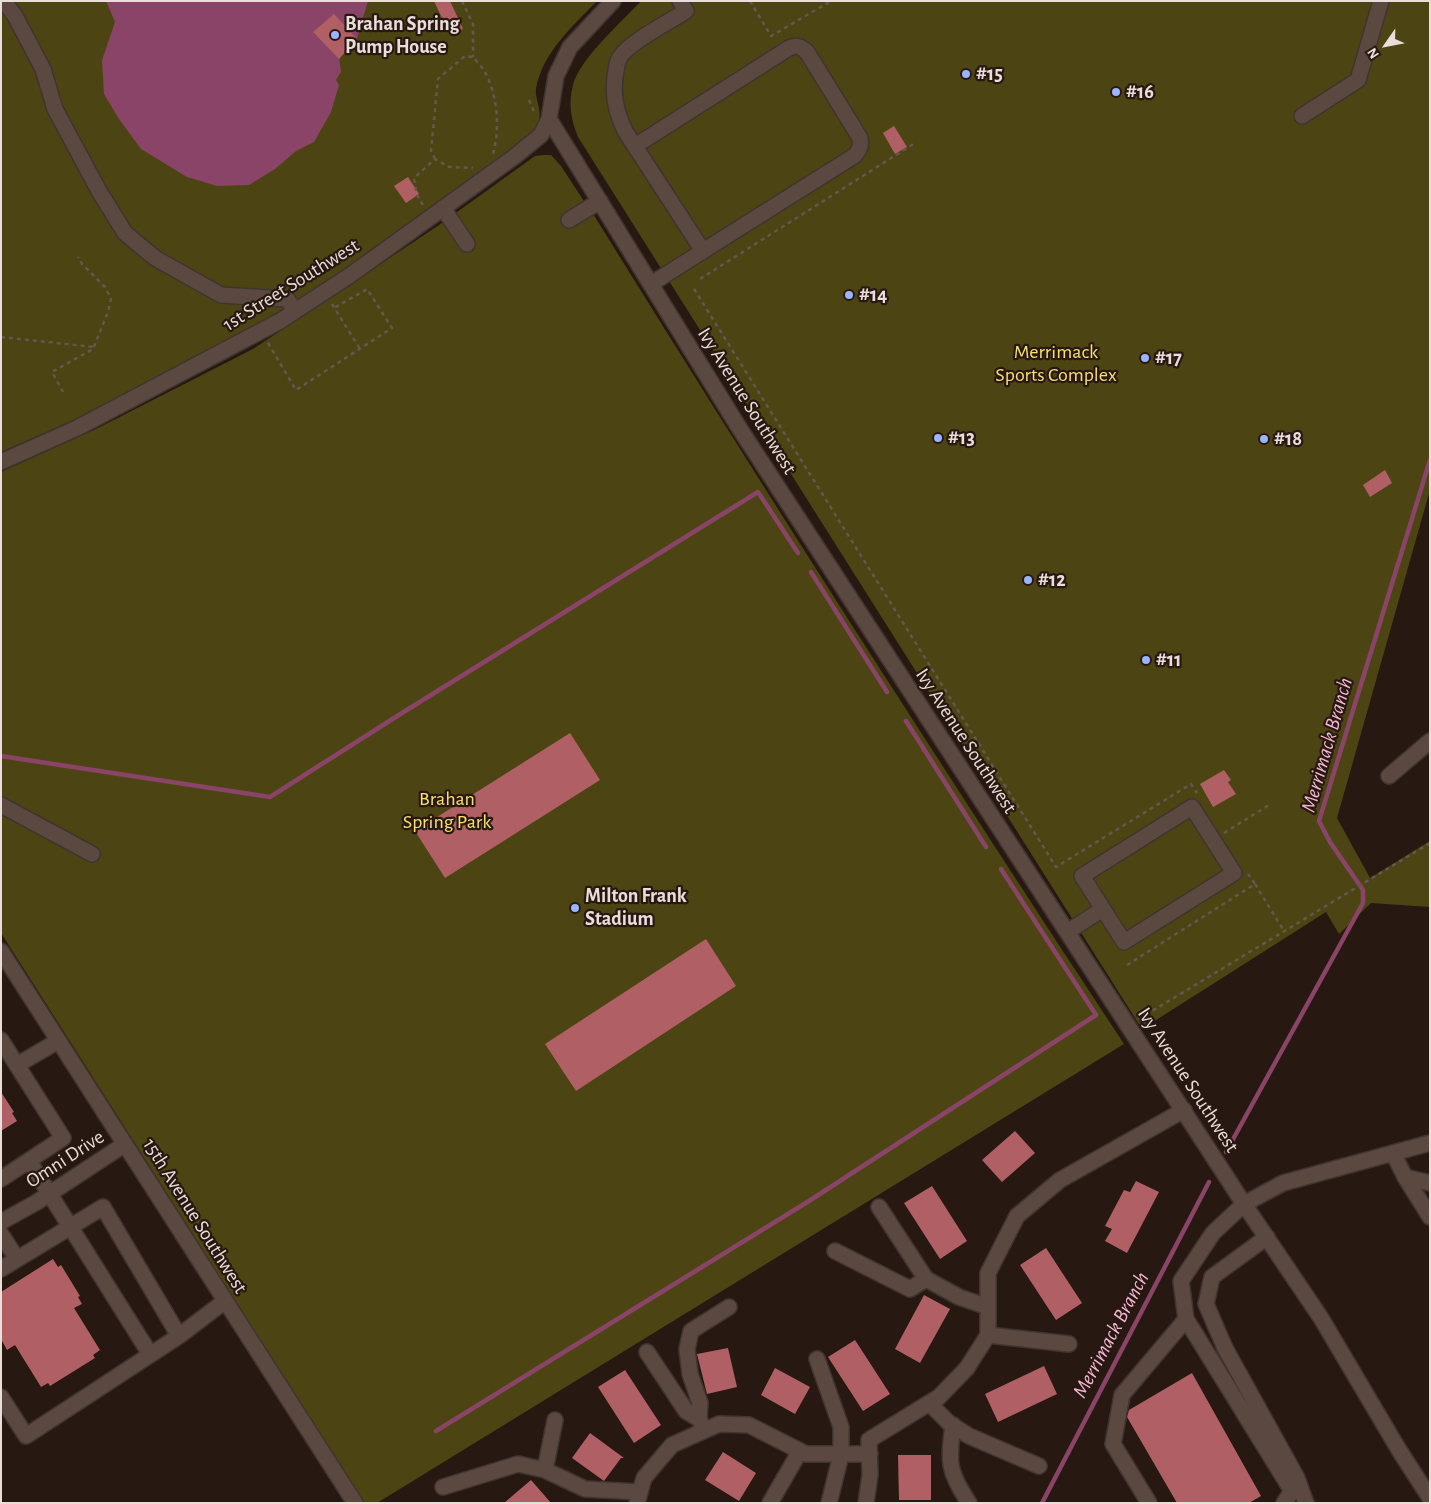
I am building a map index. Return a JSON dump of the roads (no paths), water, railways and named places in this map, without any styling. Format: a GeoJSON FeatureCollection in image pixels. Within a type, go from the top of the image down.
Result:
{"type":"FeatureCollection","features":[{"type":"Feature","properties":{"kind":"street"},"geometry":{"type":"LineString","coordinates":[[4,1],[43,69],[55,109],[99,191],[125,233],[155,258],[221,295],[287,299],[295,311]]}},
{"type":"Feature","properties":{"kind":"street"},"geometry":{"type":"LineString","coordinates":[[549,119],[556,76],[570,48],[613,1]]}},
{"type":"Feature","properties":{"kind":"street"},"geometry":{"type":"LineString","coordinates":[[680,1],[686,12],[629,47],[619,58],[614,96],[618,115],[635,146],[703,251]]}},
{"type":"Feature","properties":{"kind":"street"},"geometry":{"type":"LineString","coordinates":[[1302,116],[1358,80],[1380,1]]}},
{"type":"Feature","properties":{"kind":"street"},"geometry":{"type":"LineString","coordinates":[[635,146],[793,46],[800,46],[807,52],[860,138],[861,145],[859,151],[854,156],[651,284]]}},
{"type":"Feature","properties":{"kind":"street","name":"1st Street Southwest"},"geometry":{"type":"LineString","coordinates":[[1,462],[77,428],[295,311],[514,157],[541,135],[549,119]]}},
{"type":"Feature","properties":{"kind":"street","name":"Ivy Avenue Southwest"},"geometry":{"type":"LineString","coordinates":[[549,119],[804,530],[1244,1204],[1321,1318],[1399,1450],[1430,1498]]}},
{"type":"Feature","properties":{"kind":"street"},"geometry":{"type":"LineString","coordinates":[[569,220],[600,201]]}},
{"type":"Feature","properties":{"kind":"street"},"geometry":{"type":"LineString","coordinates":[[436,213],[467,244]]}},
{"type":"Feature","properties":{"kind":"street"},"geometry":{"type":"LineString","coordinates":[[1389,776],[1430,741]]}},
{"type":"Feature","properties":{"kind":"street"},"geometry":{"type":"LineString","coordinates":[[1,805],[92,854]]}},
{"type":"Feature","properties":{"kind":"street"},"geometry":{"type":"LineString","coordinates":[[1192,807],[1234,873],[1124,942],[1103,909],[1082,876],[1192,807]]}},
{"type":"Feature","properties":{"kind":"street"},"geometry":{"type":"LineString","coordinates":[[1067,932],[1103,909]]}},
{"type":"Feature","properties":{"kind":"street","name":"15th Avenue Southwest"},"geometry":{"type":"LineString","coordinates":[[1,951],[355,1503]]}},
{"type":"Feature","properties":{"kind":"street"},"geometry":{"type":"LineString","coordinates":[[1,1040],[63,1138],[1,1179]]}},
{"type":"Feature","properties":{"kind":"street"},"geometry":{"type":"LineString","coordinates":[[17,1065],[58,1041]]}},
{"type":"Feature","properties":{"kind":"street"},"geometry":{"type":"LineString","coordinates":[[866,1503],[870,1475],[869,1440],[939,1397],[967,1368],[988,1335],[988,1272],[1017,1216],[1060,1180],[1184,1110]]}},
{"type":"Feature","properties":{"kind":"street"},"geometry":{"type":"LineString","coordinates":[[1284,1503],[1292,1491],[1186,1319],[1181,1281],[1213,1233],[1244,1204],[1283,1183],[1430,1143]]}},
{"type":"Feature","properties":{"kind":"street","name":"Omni Drive"},"geometry":{"type":"LineString","coordinates":[[1,1222],[50,1193],[125,1144]]}},
{"type":"Feature","properties":{"kind":"street"},"geometry":{"type":"LineString","coordinates":[[1393,1153],[1405,1178],[1430,1217]]}},
{"type":"Feature","properties":{"kind":"street"},"geometry":{"type":"LineString","coordinates":[[29,1160],[72,1226],[150,1354]]}},
{"type":"Feature","properties":{"kind":"street"},"geometry":{"type":"LineString","coordinates":[[1405,1178],[1430,1183]]}},
{"type":"Feature","properties":{"kind":"street"},"geometry":{"type":"LineString","coordinates":[[1,1269],[103,1207],[179,1336]]}},
{"type":"Feature","properties":{"kind":"street"},"geometry":{"type":"LineString","coordinates":[[879,1208],[926,1279],[959,1297],[988,1307]]}},
{"type":"Feature","properties":{"kind":"street"},"geometry":{"type":"LineString","coordinates":[[1,1234],[17,1260]]}},
{"type":"Feature","properties":{"kind":"street"},"geometry":{"type":"LineString","coordinates":[[1266,1237],[1212,1277],[1206,1304],[1225,1348],[1297,1478],[1306,1503]]}},
{"type":"Feature","properties":{"kind":"street"},"geometry":{"type":"LineString","coordinates":[[835,1251],[910,1289],[926,1279]]}},
{"type":"Feature","properties":{"kind":"street"},"geometry":{"type":"LineString","coordinates":[[1,1397],[26,1436],[179,1336],[225,1301]]}},
{"type":"Feature","properties":{"kind":"street"},"geometry":{"type":"LineString","coordinates":[[702,1424],[700,1403],[690,1374],[687,1350],[691,1331],[729,1307]]}},
{"type":"Feature","properties":{"kind":"street"},"geometry":{"type":"LineString","coordinates":[[1149,1503],[1113,1444],[1114,1434],[1122,1395],[1186,1319]]}},
{"type":"Feature","properties":{"kind":"street"},"geometry":{"type":"LineString","coordinates":[[988,1335],[1069,1344]]}},
{"type":"Feature","properties":{"kind":"street"},"geometry":{"type":"LineString","coordinates":[[648,1352],[686,1411],[702,1424]]}},
{"type":"Feature","properties":{"kind":"street"},"geometry":{"type":"LineString","coordinates":[[817,1359],[841,1427],[842,1455],[829,1503]]}},
{"type":"Feature","properties":{"kind":"street"},"geometry":{"type":"LineString","coordinates":[[929,1403],[953,1426],[969,1436],[1039,1466]]}},
{"type":"Feature","properties":{"kind":"street"},"geometry":{"type":"LineString","coordinates":[[545,1470],[556,1420]]}},
{"type":"Feature","properties":{"kind":"street"},"geometry":{"type":"LineString","coordinates":[[443,1487],[518,1464],[545,1470],[585,1489],[639,1497],[644,1478],[672,1445],[702,1424],[749,1425],[806,1454],[870,1454]]}},
{"type":"Feature","properties":{"kind":"street"},"geometry":{"type":"LineString","coordinates":[[953,1426],[949,1455],[954,1480],[969,1503]]}},
{"type":"Feature","properties":{"kind":"street"},"geometry":{"type":"LineString","coordinates":[[770,1503],[800,1451]]}},
{"type":"Feature","properties":{"kind":"waterway","name":"Merrimack Branch"},"geometry":{"type":"LineString","coordinates":[[1226,1152],[1363,903],[1363,890],[1330,842],[1319,821],[1430,460]]}},
{"type":"Feature","properties":{"kind":"waterway"},"geometry":{"type":"LineString","coordinates":[[1,756],[270,797],[758,492],[798,553]]}},
{"type":"Feature","properties":{"kind":"waterway"},"geometry":{"type":"LineString","coordinates":[[811,572],[887,692]]}},
{"type":"Feature","properties":{"kind":"waterway"},"geometry":{"type":"LineString","coordinates":[[906,721],[986,847]]}},
{"type":"Feature","properties":{"kind":"waterway"},"geometry":{"type":"LineString","coordinates":[[436,1431],[809,1201],[1096,1015],[1001,869]]}},
{"type":"Feature","properties":{"kind":"waterway","name":"Merrimack Branch"},"geometry":{"type":"LineString","coordinates":[[1042,1503],[1209,1182]]}},
{"type":"Feature","properties":{"kind":"place","name":"Brahan Spring Pump House"},"geometry":{"type":"Point","coordinates":[335,35]}},
{"type":"Feature","properties":{"kind":"place","name":"#15"},"geometry":{"type":"Point","coordinates":[966,74]}},
{"type":"Feature","properties":{"kind":"place","name":"#16"},"geometry":{"type":"Point","coordinates":[1116,92]}},
{"type":"Feature","properties":{"kind":"place","name":"#14"},"geometry":{"type":"Point","coordinates":[849,295]}},
{"type":"Feature","properties":{"kind":"place","name":"#17"},"geometry":{"type":"Point","coordinates":[1145,358]}},
{"type":"Feature","properties":{"kind":"place","name":"#13"},"geometry":{"type":"Point","coordinates":[938,438]}},
{"type":"Feature","properties":{"kind":"place","name":"#18"},"geometry":{"type":"Point","coordinates":[1264,439]}},
{"type":"Feature","properties":{"kind":"place","name":"#12"},"geometry":{"type":"Point","coordinates":[1028,580]}},
{"type":"Feature","properties":{"kind":"place","name":"#11"},"geometry":{"type":"Point","coordinates":[1146,660]}},
{"type":"Feature","properties":{"kind":"place","name":"Milton Frank Stadium"},"geometry":{"type":"Point","coordinates":[575,908]}},
{"type":"Feature","properties":{"kind":"park label","name":"Merrimack Sports Complex"},"geometry":{"type":"Point","coordinates":[1056,364]}},
{"type":"Feature","properties":{"kind":"park label","name":"Brahan Spring Park"},"geometry":{"type":"Point","coordinates":[447,810]}}]}
